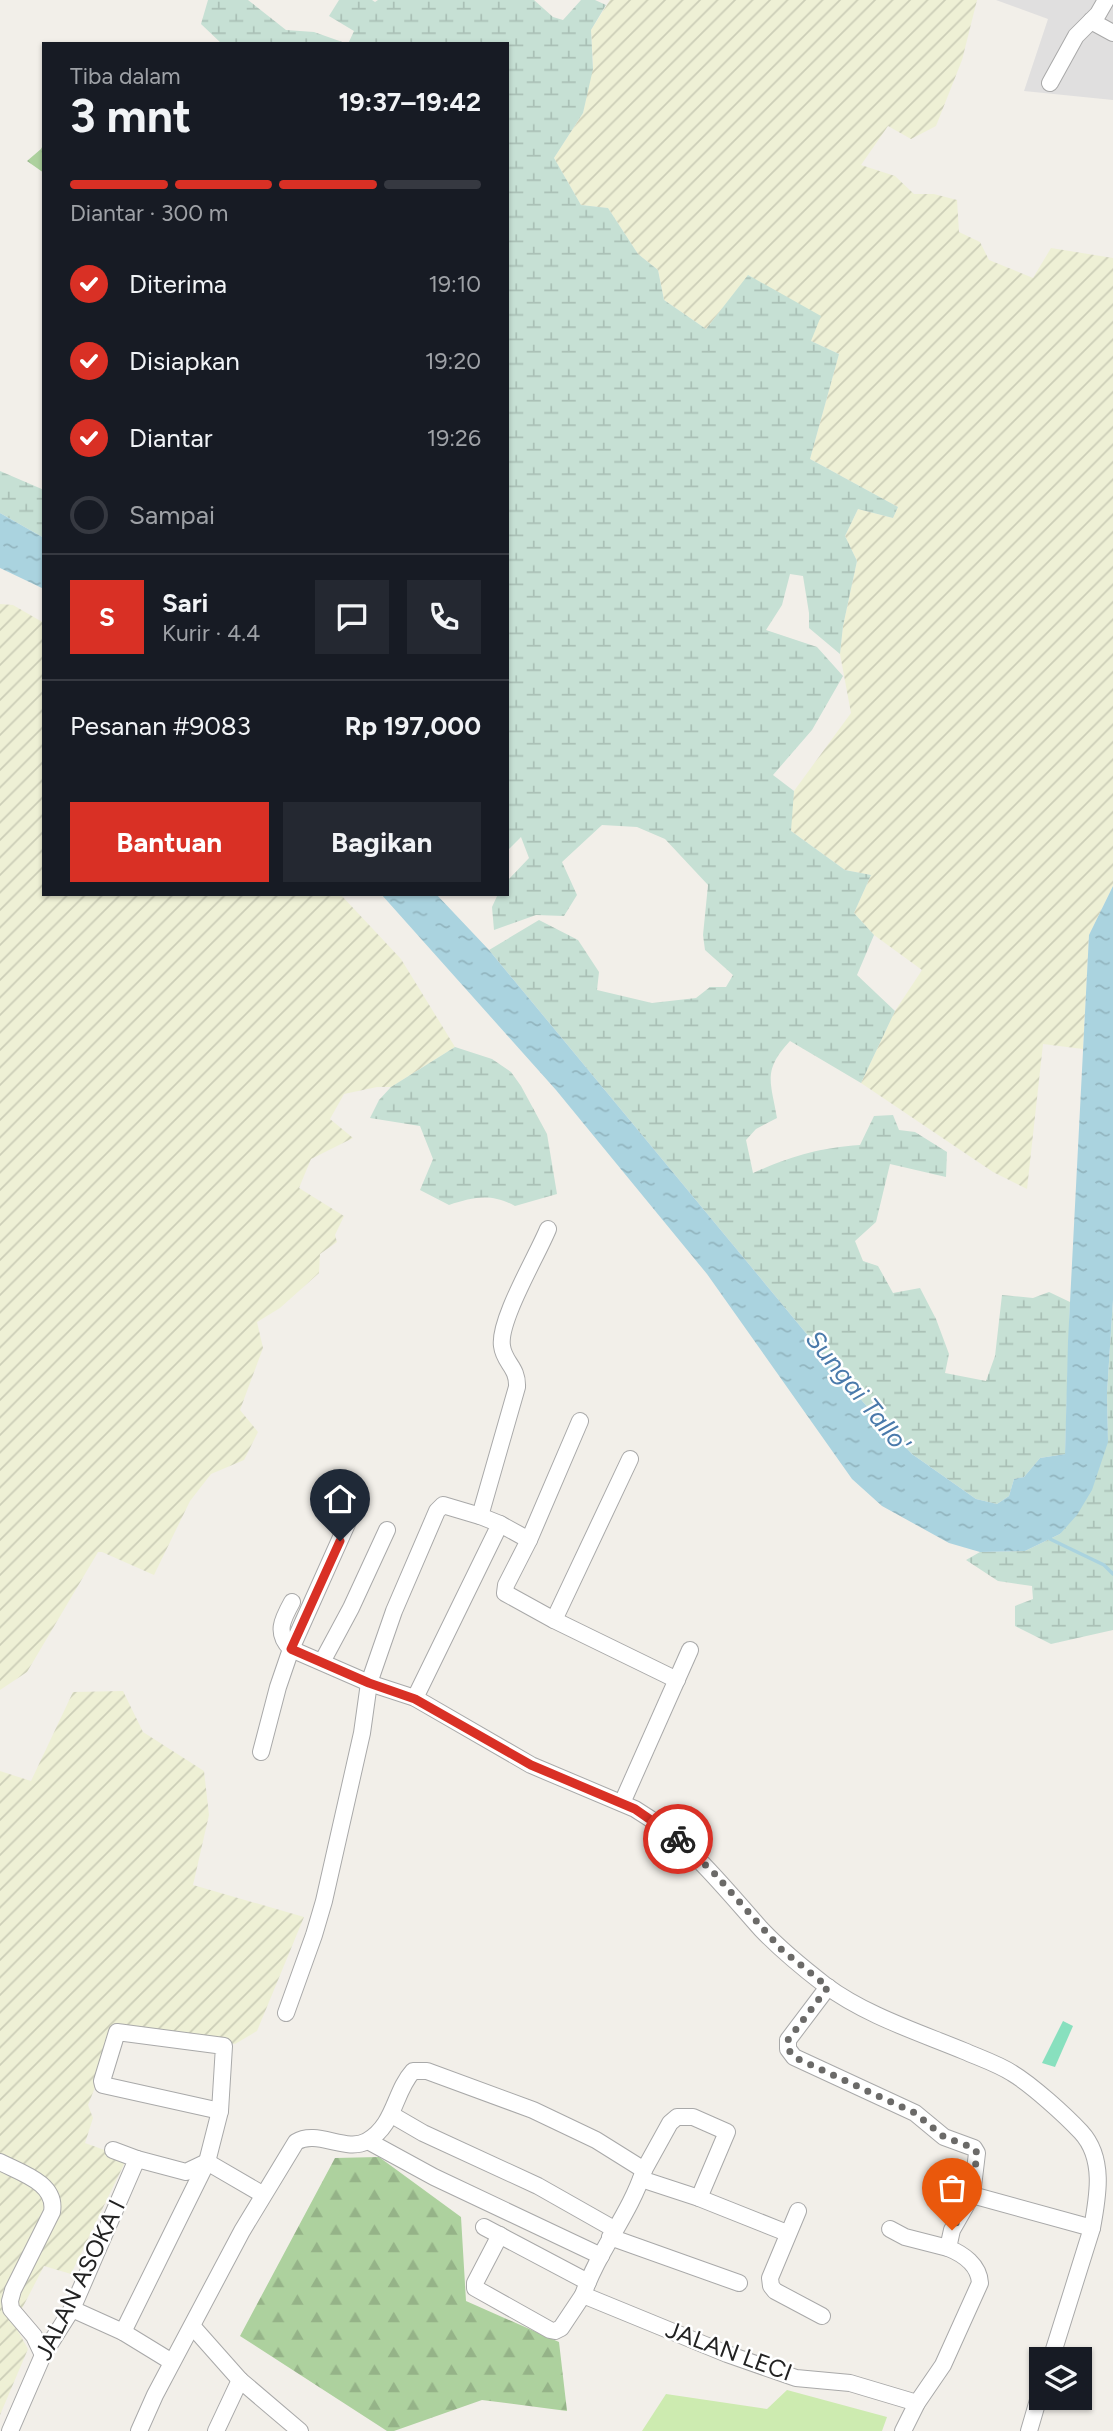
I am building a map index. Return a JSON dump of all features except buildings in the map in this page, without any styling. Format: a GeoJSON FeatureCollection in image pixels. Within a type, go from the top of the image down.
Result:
{"type":"FeatureCollection","features":[{"type":"Feature","properties":{"kind":"street"},"geometry":{"type":"LineString","coordinates":[[1050,83],[1076,36],[1106,0]]}},
{"type":"Feature","properties":{"kind":"street"},"geometry":{"type":"LineString","coordinates":[[1091,21],[1113,33]]}},
{"type":"Feature","properties":{"kind":"street"},"geometry":{"type":"LineString","coordinates":[[480,1516],[517,1387],[517,1377],[501,1345],[502,1336],[509,1310],[548,1229]]}},
{"type":"Feature","properties":{"kind":"street"},"geometry":{"type":"LineString","coordinates":[[580,1421],[505,1592],[554,1620],[677,1681]]}},
{"type":"Feature","properties":{"kind":"street"},"geometry":{"type":"LineString","coordinates":[[554,1620],[630,1459]]}},
{"type":"Feature","properties":{"kind":"street"},"geometry":{"type":"LineString","coordinates":[[261,1752],[291,1649],[360,1495]]}},
{"type":"Feature","properties":{"kind":"street"},"geometry":{"type":"LineString","coordinates":[[286,2013],[324,1901],[362,1733],[369,1683],[382,1652],[394,1611],[439,1507],[448,1506],[480,1516],[528,1540]]}},
{"type":"Feature","properties":{"kind":"street"},"geometry":{"type":"LineString","coordinates":[[415,1699],[500,1524]]}},
{"type":"Feature","properties":{"kind":"street"},"geometry":{"type":"LineString","coordinates":[[322,1662],[351,1608],[387,1530]]}},
{"type":"Feature","properties":{"kind":"street"},"geometry":{"type":"LineString","coordinates":[[292,1602],[283,1618],[281,1629],[284,1642],[291,1649],[369,1683],[415,1699],[531,1765],[649,1817],[687,1846],[781,1949],[828,1987],[886,2018],[1012,2073],[1082,2133],[1097,2162],[1098,2186],[1092,2228],[1055,2347]]}},
{"type":"Feature","properties":{"kind":"street"},"geometry":{"type":"LineString","coordinates":[[622,1803],[690,1650]]}},
{"type":"Feature","properties":{"kind":"street"},"geometry":{"type":"LineString","coordinates":[[828,1987],[788,2040],[788,2049],[794,2057],[915,2113],[944,2137],[974,2148],[977,2153],[972,2195],[952,2230],[948,2248]]}},
{"type":"Feature","properties":{"kind":"street"},"geometry":{"type":"LineString","coordinates":[[123,2332],[208,2162],[220,2111],[224,2046],[117,2032],[103,2085],[220,2111]]}},
{"type":"Feature","properties":{"kind":"street"},"geometry":{"type":"LineString","coordinates":[[139,2431],[172,2362],[262,2194],[296,2142],[302,2138],[355,2143],[368,2141],[385,2124],[409,2076],[416,2070],[427,2071],[533,2110],[596,2140],[643,2174],[787,2233]]}},
{"type":"Feature","properties":{"kind":"street"},"geometry":{"type":"LineString","coordinates":[[391,2115],[423,2133],[538,2186],[612,2233],[739,2283]]}},
{"type":"Feature","properties":{"kind":"street"},"geometry":{"type":"LineString","coordinates":[[500,2235],[475,2283],[475,2288],[555,2332],[561,2328],[586,2289],[643,2174],[670,2123],[677,2117],[693,2117],[732,2134],[699,2198]]}},
{"type":"Feature","properties":{"kind":"street"},"geometry":{"type":"LineString","coordinates":[[368,2141],[434,2177],[601,2256]]}},
{"type":"Feature","properties":{"kind":"street"},"geometry":{"type":"LineString","coordinates":[[113,2150],[186,2172],[208,2162]]}},
{"type":"Feature","properties":{"kind":"street","name":"JALAN ASOKA I"},"geometry":{"type":"LineString","coordinates":[[10,2431],[43,2355],[72,2309],[137,2159]]}},
{"type":"Feature","properties":{"kind":"street"},"geometry":{"type":"LineString","coordinates":[[0,2162],[43,2185],[53,2203],[52,2212],[10,2301],[11,2309],[34,2336],[43,2355]]}},
{"type":"Feature","properties":{"kind":"street"},"geometry":{"type":"LineString","coordinates":[[208,2162],[262,2194]]}},
{"type":"Feature","properties":{"kind":"street"},"geometry":{"type":"LineString","coordinates":[[972,2195],[1092,2228]]}},
{"type":"Feature","properties":{"kind":"street"},"geometry":{"type":"LineString","coordinates":[[797,2211],[770,2278],[771,2286],[775,2291],[822,2316]]}},
{"type":"Feature","properties":{"kind":"street","name":"JALAN LECI"},"geometry":{"type":"LineString","coordinates":[[484,2227],[586,2289],[727,2354],[796,2378],[850,2383],[917,2403]]}},
{"type":"Feature","properties":{"kind":"street"},"geometry":{"type":"LineString","coordinates":[[890,2229],[905,2237],[959,2252],[979,2274],[979,2283],[943,2365],[902,2431]]}},
{"type":"Feature","properties":{"kind":"street"},"geometry":{"type":"LineString","coordinates":[[72,2309],[123,2332],[172,2362]]}},
{"type":"Feature","properties":{"kind":"street"},"geometry":{"type":"LineString","coordinates":[[193,2327],[240,2380],[289,2428]]}},
{"type":"Feature","properties":{"kind":"street"},"geometry":{"type":"LineString","coordinates":[[216,2431],[240,2380]]}},
{"type":"Feature","properties":{"kind":"street"},"geometry":{"type":"LineString","coordinates":[[1029,2431],[1035,2410]]}},
{"type":"Feature","properties":{"kind":"shaded area"},"geometry":{"type":"Polygon","coordinates":[[[996,0],[1113,0],[1113,100],[1024,91],[1048,19],[996,0]]]}},
{"type":"Feature","properties":{"kind":"green space"},"geometry":{"type":"Polygon","coordinates":[[[208,0],[248,0],[286,30],[314,32],[342,42],[220,42],[201,24],[208,0]]]}},
{"type":"Feature","properties":{"kind":"green space"},"geometry":{"type":"Polygon","coordinates":[[[339,0],[534,0],[553,17],[563,20],[581,0],[595,0],[606,5],[591,30],[593,69],[583,113],[554,158],[581,205],[608,208],[638,254],[658,270],[664,300],[706,329],[748,275],[821,316],[811,341],[839,354],[810,459],[898,507],[893,518],[858,509],[845,536],[857,561],[840,654],[809,628],[803,576],[790,574],[782,605],[766,630],[817,647],[843,676],[812,730],[773,775],[794,791],[791,831],[845,870],[871,875],[854,913],[874,935],[857,975],[895,1011],[861,1083],[790,1041],[781,1051],[771,1077],[777,1118],[756,1129],[746,1140],[753,1173],[805,1154],[860,1145],[874,1116],[893,1115],[899,1130],[915,1132],[947,1152],[946,1177],[890,1164],[876,1222],[855,1241],[863,1261],[878,1266],[893,1293],[920,1288],[936,1319],[949,1354],[945,1373],[986,1381],[995,1356],[1002,1295],[1033,1298],[1049,1292],[1070,1302],[1065,1454],[1040,1458],[1024,1477],[1014,1479],[1009,1496],[997,1504],[976,1499],[912,1454],[863,1402],[489,950],[539,920],[578,940],[599,972],[597,990],[652,1003],[696,998],[710,987],[726,987],[733,975],[705,950],[703,935],[708,885],[665,839],[637,827],[602,825],[562,862],[577,895],[564,916],[536,915],[494,930],[492,907],[497,896],[509,896],[509,879],[529,858],[521,837],[509,849],[509,42],[349,42],[354,31],[329,16],[339,0]]]}},
{"type":"Feature","properties":{"kind":"green space"},"geometry":{"type":"Polygon","coordinates":[[[610,0],[977,0],[962,60],[936,126],[911,139],[888,126],[861,165],[895,176],[914,194],[934,194],[957,200],[959,232],[980,242],[989,260],[1033,278],[1051,248],[1113,258],[1113,886],[1089,935],[1083,1049],[1043,1044],[1027,1189],[993,1172],[861,1083],[895,1011],[922,970],[874,935],[854,913],[871,875],[845,870],[791,831],[791,813],[794,791],[851,713],[840,654],[857,561],[845,536],[858,509],[893,518],[898,507],[810,459],[839,354],[811,341],[749,275],[706,329],[664,300],[658,270],[638,254],[608,208],[581,205],[554,158],[583,113],[593,64],[591,30],[610,0]]]}},
{"type":"Feature","properties":{"kind":"green space"},"geometry":{"type":"Polygon","coordinates":[[[42,147],[42,172],[27,161],[42,147]]]}},
{"type":"Feature","properties":{"kind":"green space"},"geometry":{"type":"Polygon","coordinates":[[[0,471],[42,489],[42,537],[0,513],[0,471]]]}},
{"type":"Feature","properties":{"kind":"green space"},"geometry":{"type":"Polygon","coordinates":[[[0,604],[13,605],[42,622],[42,896],[342,896],[401,959],[455,1047],[391,1087],[344,1094],[330,1119],[353,1138],[311,1159],[299,1188],[344,1216],[335,1235],[337,1242],[320,1254],[319,1273],[280,1308],[257,1322],[263,1348],[240,1410],[258,1432],[244,1460],[211,1474],[190,1501],[154,1575],[98,1552],[27,1672],[0,1690],[0,604]]]}},
{"type":"Feature","properties":{"kind":"green space"},"geometry":{"type":"Polygon","coordinates":[[[455,1047],[492,1059],[511,1072],[521,1086],[547,1134],[557,1194],[515,1206],[490,1198],[449,1205],[420,1190],[433,1159],[420,1126],[370,1118],[379,1100],[391,1087],[455,1047]]]}},
{"type":"Feature","properties":{"kind":"green space"},"geometry":{"type":"Polygon","coordinates":[[[1113,1300],[1113,1630],[1051,1644],[1015,1626],[1015,1606],[1033,1599],[1032,1586],[998,1581],[966,1560],[980,1552],[1025,1551],[1060,1534],[1108,1441],[1107,1393],[1113,1300]]]}},
{"type":"Feature","properties":{"kind":"green space"},"geometry":{"type":"Polygon","coordinates":[[[123,1691],[143,1732],[204,1771],[209,1815],[193,1885],[304,1917],[257,2031],[235,2044],[117,2032],[88,2105],[93,2118],[85,2143],[127,2158],[71,2274],[44,2266],[14,2324],[28,2349],[0,2415],[0,1771],[31,1781],[73,1692],[123,1691]]]}},
{"type":"Feature","properties":{"kind":"green space"},"geometry":{"type":"Polygon","coordinates":[[[1063,2021],[1073,2026],[1055,2067],[1042,2063],[1063,2021]]]}},
{"type":"Feature","properties":{"kind":"green space"},"geometry":{"type":"Polygon","coordinates":[[[379,2157],[461,2217],[466,2301],[559,2342],[567,2411],[482,2400],[394,2431],[387,2431],[240,2336],[335,2158],[379,2157]]]}},
{"type":"Feature","properties":{"kind":"green space"},"geometry":{"type":"Polygon","coordinates":[[[787,2390],[887,2417],[882,2431],[642,2431],[666,2394],[767,2409],[787,2390]]]}},
{"type":"Feature","properties":{"kind":"water"},"geometry":{"type":"Polygon","coordinates":[[[0,513],[42,537],[42,588],[0,568],[0,513]]]}},
{"type":"Feature","properties":{"kind":"water"},"geometry":{"type":"Polygon","coordinates":[[[1113,886],[1113,1300],[1107,1393],[1108,1442],[1092,1490],[1077,1515],[1060,1534],[1025,1551],[980,1552],[949,1543],[882,1506],[852,1479],[707,1274],[556,1090],[383,896],[438,896],[489,950],[863,1402],[912,1454],[976,1499],[997,1504],[1009,1496],[1014,1479],[1024,1477],[1040,1458],[1065,1454],[1068,1341],[1089,935],[1113,886]]]}},
{"type":"Feature","properties":{"kind":"waterway"},"geometry":{"type":"LineString","coordinates":[[1050,1539],[1104,1565],[1113,1574]]}},
{"type":"Feature","properties":{"kind":"way so far"},"geometry":{"type":"LineString","coordinates":[[678,1839],[714,1873],[781,1949],[828,1987],[788,2040],[788,2049],[794,2057],[915,2113],[944,2137],[974,2148],[977,2153],[972,2195],[952,2230]]}},
{"type":"Feature","properties":{"kind":"route"},"geometry":{"type":"LineString","coordinates":[[340,1541],[291,1649],[369,1683],[415,1699],[531,1765],[635,1809],[678,1839]]}},
{"type":"Feature","properties":{"kind":"water label","name":"Sungai Tallo'"},"geometry":{"type":"Point","coordinates":[858,1391]}}]}
